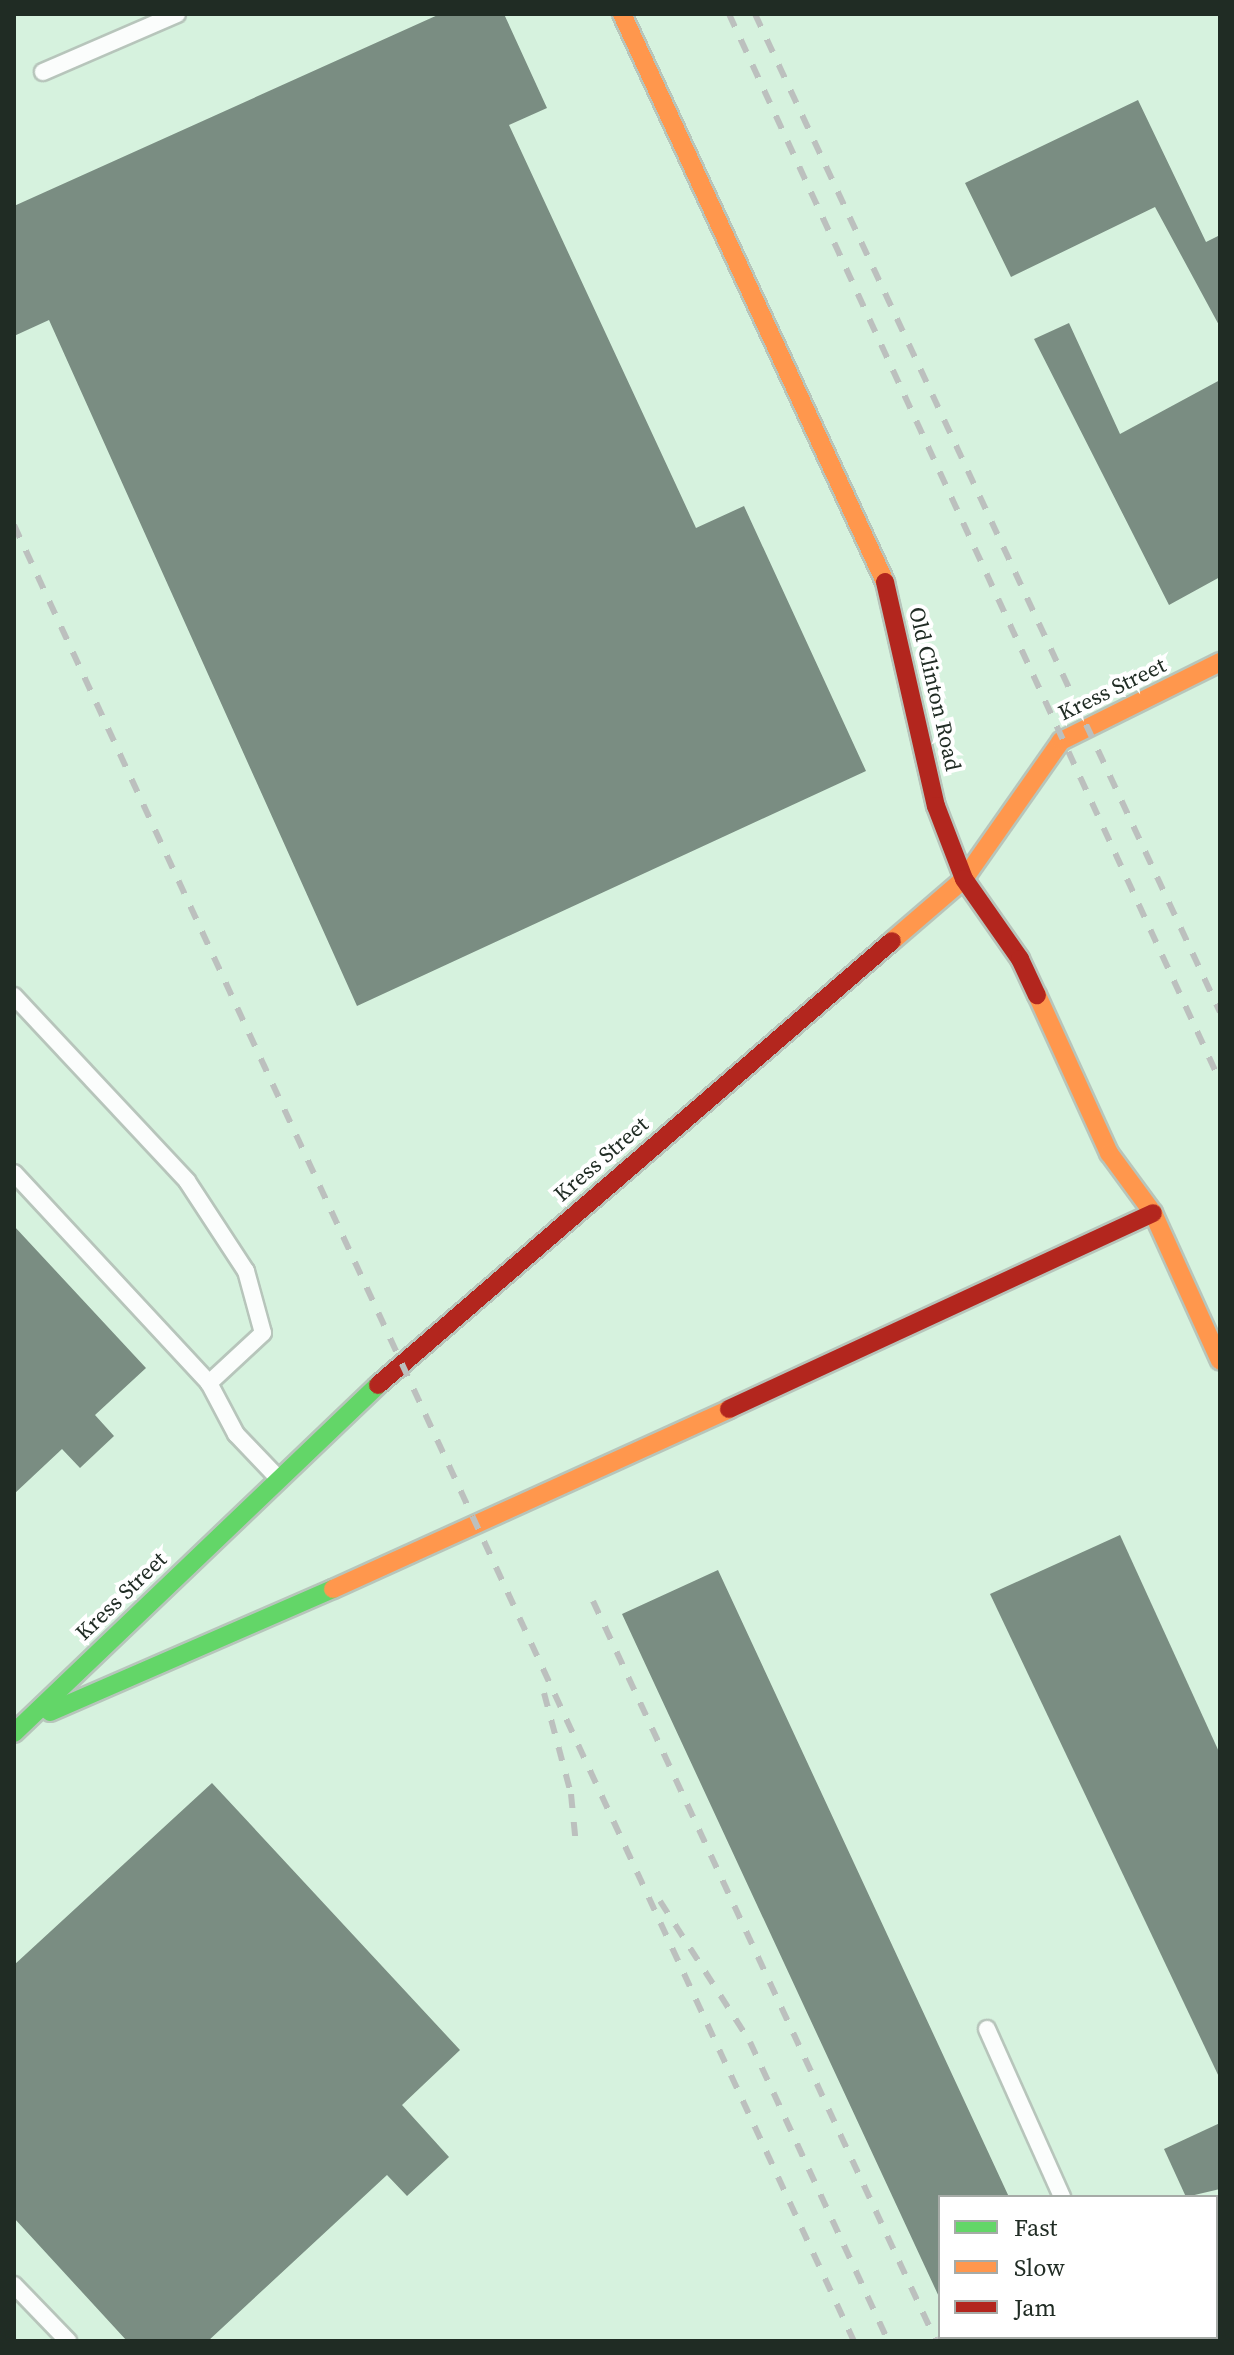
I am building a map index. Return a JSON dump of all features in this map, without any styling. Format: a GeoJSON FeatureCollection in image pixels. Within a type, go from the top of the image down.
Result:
{"type":"FeatureCollection","features":[{"type":"Feature","properties":{"kind":"street","name":"Old Clinton Road"},"geometry":{"type":"LineString","coordinates":[[622,14],[888,589],[936,806],[964,879],[1020,959],[1109,1153],[1153,1213],[1220,1361]]}},
{"type":"Feature","properties":{"kind":"street","name":"Kress Street"},"geometry":{"type":"LineString","coordinates":[[20,1728],[402,1362],[964,879],[1061,741],[1220,662]]}},
{"type":"Feature","properties":{"kind":"street","name":"Kress Street"},"geometry":{"type":"LineString","coordinates":[[20,1728],[478,1525],[1153,1213]]}},
{"type":"Feature","properties":{"kind":"lane"},"geometry":{"type":"LineString","coordinates":[[43,72],[177,14]]}},
{"type":"Feature","properties":{"kind":"lane"},"geometry":{"type":"LineString","coordinates":[[14,996],[187,1181],[246,1271],[263,1333],[209,1383]]}},
{"type":"Feature","properties":{"kind":"lane"},"geometry":{"type":"LineString","coordinates":[[14,1173],[209,1383],[236,1434],[278,1478]]}},
{"type":"Feature","properties":{"kind":"lane"},"geometry":{"type":"LineString","coordinates":[[987,2029],[1061,2195]]}},
{"type":"Feature","properties":{"kind":"lane"},"geometry":{"type":"LineString","coordinates":[[14,2285],[68,2341]]}},
{"type":"Feature","properties":{"kind":"shaded area"},"geometry":{"type":"Polygon","coordinates":[[[14,14],[1220,14],[1220,2341],[14,2341],[14,14]]]}},
{"type":"Feature","properties":{"kind":"building"},"geometry":{"type":"Polygon","coordinates":[[[440,14],[504,14],[547,108],[509,125],[696,528],[744,506],[866,771],[357,1006],[49,320],[14,336],[14,206],[440,14]]]}},
{"type":"Feature","properties":{"kind":"building"},"geometry":{"type":"Polygon","coordinates":[[[1138,100],[1206,242],[1220,235],[1220,327],[1155,207],[1011,277],[965,183],[1138,100]]]}},
{"type":"Feature","properties":{"kind":"building"},"geometry":{"type":"Polygon","coordinates":[[[1069,323],[1120,434],[1220,380],[1220,577],[1169,605],[1034,339],[1069,323]]]}},
{"type":"Feature","properties":{"kind":"building"},"geometry":{"type":"Polygon","coordinates":[[[14,1226],[146,1368],[95,1415],[114,1436],[80,1468],[62,1449],[14,1494],[14,1226]]]}},
{"type":"Feature","properties":{"kind":"building"},"geometry":{"type":"Polygon","coordinates":[[[1120,1535],[1220,1754],[1220,2079],[990,1594],[1120,1535]]]}},
{"type":"Feature","properties":{"kind":"building"},"geometry":{"type":"Polygon","coordinates":[[[718,1570],[1008,2195],[938,2195],[938,2295],[622,1614],[718,1570]]]}},
{"type":"Feature","properties":{"kind":"building"},"geometry":{"type":"Polygon","coordinates":[[[212,1783],[460,2050],[402,2105],[449,2157],[407,2196],[387,2175],[208,2341],[127,2341],[14,2218],[14,1965],[212,1783]]]}},
{"type":"Feature","properties":{"kind":"building"},"geometry":{"type":"Polygon","coordinates":[[[1220,2123],[1220,2189],[1185,2195],[1164,2149],[1220,2123]]]}},
{"type":"Feature","properties":{"kind":"railway"},"geometry":{"type":"LineString","coordinates":[[729,14],[1220,1081]]}},
{"type":"Feature","properties":{"kind":"railway"},"geometry":{"type":"LineString","coordinates":[[755,14],[1220,1012]]}},
{"type":"Feature","properties":{"kind":"railway"},"geometry":{"type":"LineString","coordinates":[[14,525],[854,2341]]}},
{"type":"Feature","properties":{"kind":"railway"},"geometry":{"type":"LineString","coordinates":[[593,1601],[936,2341]]}},
{"type":"Feature","properties":{"kind":"railway"},"geometry":{"type":"LineString","coordinates":[[544,1693],[571,1794],[576,1845]]}},
{"type":"Feature","properties":{"kind":"railway"},"geometry":{"type":"LineString","coordinates":[[660,1901],[750,2042],[888,2341]]}},
{"type":"Feature","properties":{"kind":"traffic: fast"},"geometry":{"type":"LineString","coordinates":[[14,1733],[378,1385]]}},
{"type":"Feature","properties":{"kind":"traffic: fast"},"geometry":{"type":"LineString","coordinates":[[50,1712],[333,1589]]}},
{"type":"Feature","properties":{"kind":"traffic: slow"},"geometry":{"type":"LineString","coordinates":[[622,14],[885,582]]}},
{"type":"Feature","properties":{"kind":"traffic: slow"},"geometry":{"type":"LineString","coordinates":[[892,941],[964,879],[1061,741],[1220,662]]}},
{"type":"Feature","properties":{"kind":"traffic: slow"},"geometry":{"type":"LineString","coordinates":[[1037,995],[1109,1153],[1153,1213],[1220,1361]]}},
{"type":"Feature","properties":{"kind":"traffic: slow"},"geometry":{"type":"LineString","coordinates":[[333,1589],[729,1409]]}},
{"type":"Feature","properties":{"kind":"traffic: jam"},"geometry":{"type":"LineString","coordinates":[[885,582],[936,806],[964,879],[1020,959],[1037,995]]}},
{"type":"Feature","properties":{"kind":"traffic: jam"},"geometry":{"type":"LineString","coordinates":[[378,1385],[892,941]]}},
{"type":"Feature","properties":{"kind":"traffic: jam"},"geometry":{"type":"LineString","coordinates":[[729,1409],[1153,1213]]}}]}
